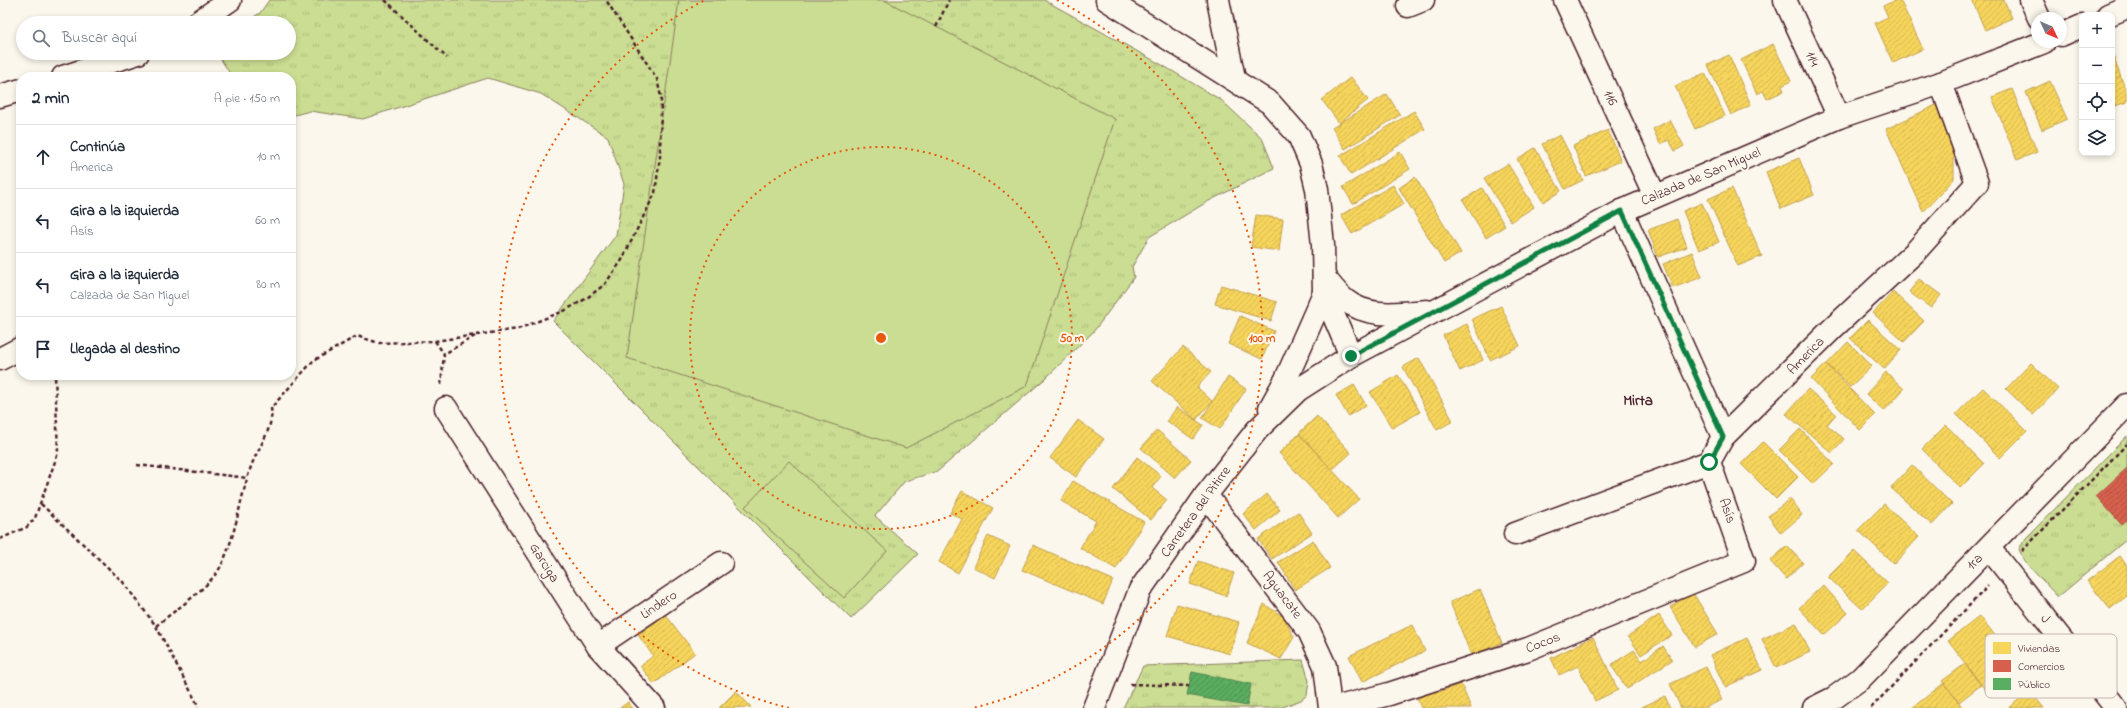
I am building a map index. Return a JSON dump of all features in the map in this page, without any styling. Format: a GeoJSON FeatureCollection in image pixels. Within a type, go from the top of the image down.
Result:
{"type":"FeatureCollection","features":[{"type":"Feature","properties":{"kind":"street"},"geometry":{"type":"LineString","coordinates":[[206,16],[230,0]]}},
{"type":"Feature","properties":{"kind":"street"},"geometry":{"type":"LineString","coordinates":[[1107,0],[1234,78],[1270,103],[1299,136],[1311,164],[1317,188],[1324,285],[1351,356]]}},
{"type":"Feature","properties":{"kind":"street"},"geometry":{"type":"LineString","coordinates":[[1218,0],[1234,78]]}},
{"type":"Feature","properties":{"kind":"street","name":"116"},"geometry":{"type":"LineString","coordinates":[[1565,0],[1655,196]]}},
{"type":"Feature","properties":{"kind":"street","name":"114"},"geometry":{"type":"LineString","coordinates":[[1785,0],[1839,117]]}},
{"type":"Feature","properties":{"kind":"street"},"geometry":{"type":"LineString","coordinates":[[2030,0],[2036,12]]}},
{"type":"Feature","properties":{"kind":"street"},"geometry":{"type":"LineString","coordinates":[[2115,12],[2127,7]]}},
{"type":"Feature","properties":{"kind":"street"},"geometry":{"type":"LineString","coordinates":[[2067,32],[2079,27]]}},
{"type":"Feature","properties":{"kind":"street","name":"Calzada de San Miguel"},"geometry":{"type":"LineString","coordinates":[[1351,356],[1622,211],[1655,196],[1839,117],[1941,83],[2031,47]]}},
{"type":"Feature","properties":{"kind":"street"},"geometry":{"type":"LineString","coordinates":[[79,72],[116,60]]}},
{"type":"Feature","properties":{"kind":"street","name":"America"},"geometry":{"type":"LineString","coordinates":[[1709,462],[1723,437],[1833,328],[1915,252],[1977,183],[1941,83]]}},
{"type":"Feature","properties":{"kind":"street"},"geometry":{"type":"LineString","coordinates":[[0,96],[16,91]]}},
{"type":"Feature","properties":{"kind":"street"},"geometry":{"type":"LineString","coordinates":[[1622,211],[1723,437]]}},
{"type":"Feature","properties":{"kind":"street"},"geometry":{"type":"LineString","coordinates":[[1324,285],[1359,308],[1383,315],[1435,310]]}},
{"type":"Feature","properties":{"kind":"street"},"geometry":{"type":"LineString","coordinates":[[1257,430],[1286,379],[1324,285]]}},
{"type":"Feature","properties":{"kind":"street"},"geometry":{"type":"LineString","coordinates":[[0,359],[16,351]]}},
{"type":"Feature","properties":{"kind":"street","name":"Carretera del Pitirre"},"geometry":{"type":"LineString","coordinates":[[1094,708],[1102,683],[1140,590],[1206,495],[1257,430],[1298,390],[1351,356]]}},
{"type":"Feature","properties":{"kind":"street","name":"1ra"},"geometry":{"type":"LineString","coordinates":[[1814,708],[1838,703],[2127,405]]}},
{"type":"Feature","properties":{"kind":"street","name":"Garciga"},"geometry":{"type":"LineString","coordinates":[[446,408],[598,646],[654,708]]}},
{"type":"Feature","properties":{"kind":"street"},"geometry":{"type":"LineString","coordinates":[[1515,534],[1709,462]]}},
{"type":"Feature","properties":{"kind":"street","name":"Asís"},"geometry":{"type":"LineString","coordinates":[[1709,462],[1744,561]]}},
{"type":"Feature","properties":{"kind":"street","name":"Aguacate"},"geometry":{"type":"LineString","coordinates":[[1206,495],[1309,631],[1325,666],[1330,708]]}},
{"type":"Feature","properties":{"kind":"street","name":"J"},"geometry":{"type":"LineString","coordinates":[[1989,548],[2057,634]]}},
{"type":"Feature","properties":{"kind":"street","name":"Cocos"},"geometry":{"type":"LineString","coordinates":[[1335,708],[1389,694],[1528,649],[1744,561]]}},
{"type":"Feature","properties":{"kind":"street","name":"Lindero"},"geometry":{"type":"LineString","coordinates":[[598,646],[720,564]]}},
{"type":"Feature","properties":{"kind":"street","name":"J"},"geometry":{"type":"LineString","coordinates":[[2108,698],[2116,708]]}},
{"type":"Feature","properties":{"kind":"path"},"geometry":{"type":"LineString","coordinates":[[385,0],[447,58]]}},
{"type":"Feature","properties":{"kind":"path"},"geometry":{"type":"LineString","coordinates":[[156,626],[210,581],[222,564],[238,518],[252,465],[273,419],[271,408],[313,361],[357,336],[379,343],[435,340],[518,329],[564,311],[587,298],[605,284],[622,260],[655,193],[660,157],[661,97],[657,79],[606,0]]}},
{"type":"Feature","properties":{"kind":"path"},"geometry":{"type":"LineString","coordinates":[[936,27],[949,0]]}},
{"type":"Feature","properties":{"kind":"path"},"geometry":{"type":"LineString","coordinates":[[444,354],[477,335]]}},
{"type":"Feature","properties":{"kind":"path"},"geometry":{"type":"LineString","coordinates":[[435,340],[444,354],[441,376],[442,391],[446,408]]}},
{"type":"Feature","properties":{"kind":"path"},"geometry":{"type":"LineString","coordinates":[[0,539],[27,526],[35,518],[41,504],[58,453],[55,380]]}},
{"type":"Feature","properties":{"kind":"path"},"geometry":{"type":"LineString","coordinates":[[137,465],[248,478]]}},
{"type":"Feature","properties":{"kind":"path"},"geometry":{"type":"LineString","coordinates":[[41,504],[123,582],[156,626],[198,707]]}},
{"type":"Feature","properties":{"kind":"path"},"geometry":{"type":"LineString","coordinates":[[1102,683],[1189,686]]}},
{"type":"Feature","properties":{"kind":"green space"},"geometry":{"type":"Polygon","coordinates":[[[269,0],[1044,0],[1162,65],[1221,100],[1262,138],[1274,168],[1207,202],[1149,237],[1132,267],[1134,277],[1094,331],[1046,378],[938,471],[905,481],[875,516],[918,554],[851,619],[553,321],[616,235],[624,184],[608,137],[541,94],[488,78],[363,119],[310,111],[296,115],[296,72],[229,72],[221,60],[296,60],[296,16],[255,16],[260,13],[269,0]]]}},
{"type":"Feature","properties":{"kind":"green space"},"geometry":{"type":"Polygon","coordinates":[[[679,0],[884,0],[1115,119],[1027,386],[906,448],[627,358],[679,0]]]}},
{"type":"Feature","properties":{"kind":"green space"},"geometry":{"type":"Polygon","coordinates":[[[2127,436],[2127,539],[2058,597],[2024,561],[2019,549],[2026,538],[2127,436]]]}},
{"type":"Feature","properties":{"kind":"green space"},"geometry":{"type":"Polygon","coordinates":[[[789,461],[887,551],[844,598],[745,507],[789,461]]]}},
{"type":"Feature","properties":{"kind":"green space"},"geometry":{"type":"Polygon","coordinates":[[[1303,660],[1309,681],[1307,695],[1301,700],[1280,708],[1123,708],[1143,666],[1303,660]]]}},
{"type":"Feature","properties":{"kind":"building: Viviendas"},"geometry":{"type":"Polygon","coordinates":[[[1896,0],[1900,0],[1923,49],[1893,63],[1875,23],[1888,17],[1883,6],[1896,0]]]}},
{"type":"Feature","properties":{"kind":"building: Viviendas"},"geometry":{"type":"Polygon","coordinates":[[[1972,0],[2004,0],[2012,18],[1985,30],[1972,0]]]}},
{"type":"Feature","properties":{"kind":"building: Viviendas"},"geometry":{"type":"Polygon","coordinates":[[[1773,44],[1791,81],[1782,86],[1784,91],[1767,99],[1763,91],[1757,94],[1741,60],[1773,44]]]}},
{"type":"Feature","properties":{"kind":"building: Viviendas"},"geometry":{"type":"Polygon","coordinates":[[[1729,55],[1751,105],[1731,115],[1708,65],[1729,55]]]}},
{"type":"Feature","properties":{"kind":"building: Viviendas"},"geometry":{"type":"Polygon","coordinates":[[[2115,61],[2127,94],[2127,102],[2115,106],[2115,61]]]}},
{"type":"Feature","properties":{"kind":"building: Viviendas"},"geometry":{"type":"Polygon","coordinates":[[[1705,73],[1725,116],[1695,129],[1675,86],[1705,73]]]}},
{"type":"Feature","properties":{"kind":"building: Viviendas"},"geometry":{"type":"Polygon","coordinates":[[[1351,77],[1368,100],[1339,123],[1322,100],[1351,77]]]}},
{"type":"Feature","properties":{"kind":"building: Viviendas"},"geometry":{"type":"Polygon","coordinates":[[[2050,81],[2067,119],[2042,130],[2026,92],[2050,81]]]}},
{"type":"Feature","properties":{"kind":"building: Viviendas"},"geometry":{"type":"Polygon","coordinates":[[[2012,89],[2037,152],[2017,160],[1992,97],[2012,89]]]}},
{"type":"Feature","properties":{"kind":"building: Viviendas"},"geometry":{"type":"Polygon","coordinates":[[[1387,94],[1400,115],[1345,149],[1332,128],[1387,94]]]}},
{"type":"Feature","properties":{"kind":"building: Viviendas"},"geometry":{"type":"Polygon","coordinates":[[[1936,105],[1954,150],[1954,179],[1923,212],[1886,129],[1936,105]]]}},
{"type":"Feature","properties":{"kind":"building: Viviendas"},"geometry":{"type":"Polygon","coordinates":[[[1414,111],[1425,129],[1351,175],[1340,156],[1414,111]]]}},
{"type":"Feature","properties":{"kind":"building: Viviendas"},"geometry":{"type":"Polygon","coordinates":[[[1670,120],[1684,146],[1675,151],[1669,140],[1660,144],[1653,129],[1670,120]]]}},
{"type":"Feature","properties":{"kind":"building: Viviendas"},"geometry":{"type":"Polygon","coordinates":[[[1608,130],[1621,161],[1586,176],[1573,146],[1608,130]]]}},
{"type":"Feature","properties":{"kind":"building: Viviendas"},"geometry":{"type":"Polygon","coordinates":[[[1560,135],[1583,180],[1565,189],[1542,144],[1560,135]]]}},
{"type":"Feature","properties":{"kind":"building: Viviendas"},"geometry":{"type":"Polygon","coordinates":[[[1535,148],[1561,191],[1543,202],[1517,159],[1535,148]]]}},
{"type":"Feature","properties":{"kind":"building: Viviendas"},"geometry":{"type":"Polygon","coordinates":[[[1400,152],[1410,169],[1353,204],[1343,187],[1400,152]]]}},
{"type":"Feature","properties":{"kind":"building: Viviendas"},"geometry":{"type":"Polygon","coordinates":[[[1799,158],[1814,195],[1781,209],[1766,172],[1799,158]]]}},
{"type":"Feature","properties":{"kind":"building: Viviendas"},"geometry":{"type":"Polygon","coordinates":[[[1508,164],[1534,207],[1511,222],[1484,178],[1508,164]]]}},
{"type":"Feature","properties":{"kind":"building: Viviendas"},"geometry":{"type":"Polygon","coordinates":[[[1415,177],[1461,253],[1444,263],[1399,188],[1415,177]]]}},
{"type":"Feature","properties":{"kind":"building: Viviendas"},"geometry":{"type":"Polygon","coordinates":[[[1393,185],[1404,204],[1352,234],[1341,215],[1393,185]]]}},
{"type":"Feature","properties":{"kind":"building: Viviendas"},"geometry":{"type":"Polygon","coordinates":[[[1482,188],[1505,226],[1486,238],[1463,200],[1482,188]]]}},
{"type":"Feature","properties":{"kind":"building: Viviendas"},"geometry":{"type":"Polygon","coordinates":[[[1732,188],[1762,256],[1738,266],[1708,199],[1732,188]]]}},
{"type":"Feature","properties":{"kind":"building: Viviendas"},"geometry":{"type":"Polygon","coordinates":[[[1702,203],[1719,242],[1699,250],[1683,211],[1702,203]]]}},
{"type":"Feature","properties":{"kind":"building: Viviendas"},"geometry":{"type":"Polygon","coordinates":[[[1256,215],[1283,219],[1279,251],[1251,247],[1256,215]]]}},
{"type":"Feature","properties":{"kind":"building: Viviendas"},"geometry":{"type":"Polygon","coordinates":[[[1677,219],[1687,247],[1658,257],[1648,230],[1677,219]]]}},
{"type":"Feature","properties":{"kind":"building: Viviendas"},"geometry":{"type":"Polygon","coordinates":[[[1692,252],[1702,277],[1673,288],[1663,264],[1692,252]]]}},
{"type":"Feature","properties":{"kind":"building: Viviendas"},"geometry":{"type":"Polygon","coordinates":[[[1919,279],[1941,295],[1931,308],[1909,292],[1919,279]]]}},
{"type":"Feature","properties":{"kind":"building: Viviendas"},"geometry":{"type":"Polygon","coordinates":[[[1221,285],[1277,302],[1271,321],[1215,304],[1221,285]]]}},
{"type":"Feature","properties":{"kind":"building: Viviendas"},"geometry":{"type":"Polygon","coordinates":[[[1893,292],[1924,321],[1904,342],[1873,313],[1893,292]]]}},
{"type":"Feature","properties":{"kind":"building: Viviendas"},"geometry":{"type":"Polygon","coordinates":[[[1501,306],[1520,346],[1490,360],[1472,319],[1501,306]]]}},
{"type":"Feature","properties":{"kind":"building: Viviendas"},"geometry":{"type":"Polygon","coordinates":[[[1240,316],[1274,331],[1262,359],[1228,344],[1240,316]]]}},
{"type":"Feature","properties":{"kind":"building: Viviendas"},"geometry":{"type":"Polygon","coordinates":[[[1868,320],[1901,350],[1884,369],[1850,338],[1868,320]]]}},
{"type":"Feature","properties":{"kind":"building: Viviendas"},"geometry":{"type":"Polygon","coordinates":[[[1467,324],[1483,360],[1460,371],[1443,335],[1467,324]]]}},
{"type":"Feature","properties":{"kind":"building: Viviendas"},"geometry":{"type":"Polygon","coordinates":[[[1848,342],[1872,366],[1850,387],[1827,364],[1848,342]]]}},
{"type":"Feature","properties":{"kind":"building: Viviendas"},"geometry":{"type":"Polygon","coordinates":[[[1183,347],[1211,372],[1197,387],[1212,401],[1196,420],[1152,381],[1183,347]]]}},
{"type":"Feature","properties":{"kind":"building: Viviendas"},"geometry":{"type":"Polygon","coordinates":[[[1419,358],[1453,421],[1437,430],[1403,367],[1419,358]]]}},
{"type":"Feature","properties":{"kind":"building: Viviendas"},"geometry":{"type":"Polygon","coordinates":[[[2031,363],[2058,389],[2033,415],[2006,389],[2031,363]]]}},
{"type":"Feature","properties":{"kind":"building: Viviendas"},"geometry":{"type":"Polygon","coordinates":[[[1826,364],[1875,415],[1860,430],[1811,379],[1826,364]]]}},
{"type":"Feature","properties":{"kind":"building: Viviendas"},"geometry":{"type":"Polygon","coordinates":[[[1886,372],[1904,389],[1884,411],[1866,394],[1886,372]]]}},
{"type":"Feature","properties":{"kind":"building: Viviendas"},"geometry":{"type":"Polygon","coordinates":[[[1398,375],[1420,412],[1392,428],[1370,392],[1398,375]]]}},
{"type":"Feature","properties":{"kind":"building: Viviendas"},"geometry":{"type":"Polygon","coordinates":[[[1228,377],[1246,389],[1220,429],[1202,418],[1228,377]]]}},
{"type":"Feature","properties":{"kind":"building: Viviendas"},"geometry":{"type":"Polygon","coordinates":[[[1354,385],[1366,405],[1348,416],[1336,395],[1354,385]]]}},
{"type":"Feature","properties":{"kind":"building: Viviendas"},"geometry":{"type":"Polygon","coordinates":[[[1983,388],[2027,431],[2000,458],[1956,414],[1983,388]]]}},
{"type":"Feature","properties":{"kind":"building: Viviendas"},"geometry":{"type":"Polygon","coordinates":[[[1808,389],[1836,414],[1827,425],[1844,439],[1832,453],[1786,414],[1808,389]]]}},
{"type":"Feature","properties":{"kind":"building: Viviendas"},"geometry":{"type":"Polygon","coordinates":[[[1177,407],[1203,425],[1193,439],[1167,421],[1177,407]]]}},
{"type":"Feature","properties":{"kind":"building: Viviendas"},"geometry":{"type":"Polygon","coordinates":[[[1317,416],[1351,453],[1332,470],[1299,433],[1317,416]]]}},
{"type":"Feature","properties":{"kind":"building: Viviendas"},"geometry":{"type":"Polygon","coordinates":[[[1078,420],[1104,439],[1076,477],[1050,458],[1078,420]]]}},
{"type":"Feature","properties":{"kind":"building: Viviendas"},"geometry":{"type":"Polygon","coordinates":[[[1946,425],[1984,464],[1960,488],[1922,449],[1946,425]]]}},
{"type":"Feature","properties":{"kind":"building: Viviendas"},"geometry":{"type":"Polygon","coordinates":[[[1800,429],[1834,464],[1813,484],[1779,450],[1800,429]]]}},
{"type":"Feature","properties":{"kind":"building: Viviendas"},"geometry":{"type":"Polygon","coordinates":[[[1157,430],[1191,460],[1175,478],[1141,448],[1157,430]]]}},
{"type":"Feature","properties":{"kind":"building: Viviendas"},"geometry":{"type":"Polygon","coordinates":[[[1299,434],[1359,499],[1338,518],[1279,453],[1299,434]]]}},
{"type":"Feature","properties":{"kind":"building: Viviendas"},"geometry":{"type":"Polygon","coordinates":[[[1763,442],[1798,477],[1776,499],[1741,464],[1763,442]]]}},
{"type":"Feature","properties":{"kind":"building: Viviendas"},"geometry":{"type":"Polygon","coordinates":[[[1137,457],[1161,476],[1152,488],[1167,500],[1151,520],[1113,489],[1137,457]]]}},
{"type":"Feature","properties":{"kind":"building: Viviendas"},"geometry":{"type":"Polygon","coordinates":[[[1912,465],[1952,504],[1932,525],[1891,488],[1912,465]]]}},
{"type":"Feature","properties":{"kind":"building: Viviendas"},"geometry":{"type":"Polygon","coordinates":[[[1073,481],[1144,522],[1116,569],[1080,548],[1096,521],[1061,501],[1073,481]]]}},
{"type":"Feature","properties":{"kind":"building: Viviendas"},"geometry":{"type":"Polygon","coordinates":[[[962,491],[993,508],[958,573],[939,562],[962,519],[950,513],[962,491]]]}},
{"type":"Feature","properties":{"kind":"building: Viviendas"},"geometry":{"type":"Polygon","coordinates":[[[1267,494],[1280,510],[1256,530],[1243,514],[1267,494]]]}},
{"type":"Feature","properties":{"kind":"building: Viviendas"},"geometry":{"type":"Polygon","coordinates":[[[1790,499],[1802,515],[1781,533],[1768,516],[1790,499]]]}},
{"type":"Feature","properties":{"kind":"building: Viviendas"},"geometry":{"type":"Polygon","coordinates":[[[1884,504],[1919,537],[1894,564],[1858,530],[1884,504]]]}},
{"type":"Feature","properties":{"kind":"building: Viviendas"},"geometry":{"type":"Polygon","coordinates":[[[1298,512],[1312,533],[1272,559],[1258,539],[1298,512]]]}},
{"type":"Feature","properties":{"kind":"building: Viviendas"},"geometry":{"type":"Polygon","coordinates":[[[988,536],[1010,546],[995,578],[973,567],[988,536]]]}},
{"type":"Feature","properties":{"kind":"building: Viviendas"},"geometry":{"type":"Polygon","coordinates":[[[1313,540],[1330,568],[1295,590],[1278,562],[1313,540]]]}},
{"type":"Feature","properties":{"kind":"building: Viviendas"},"geometry":{"type":"Polygon","coordinates":[[[1033,545],[1113,580],[1103,604],[1022,570],[1033,545]]]}},
{"type":"Feature","properties":{"kind":"building: Viviendas"},"geometry":{"type":"Polygon","coordinates":[[[1787,546],[1803,563],[1786,579],[1770,561],[1787,546]]]}},
{"type":"Feature","properties":{"kind":"building: Viviendas"},"geometry":{"type":"Polygon","coordinates":[[[1854,551],[1888,583],[1862,609],[1828,577],[1854,551]]]}},
{"type":"Feature","properties":{"kind":"building: Viviendas"},"geometry":{"type":"Polygon","coordinates":[[[2120,556],[2127,566],[2127,596],[2110,609],[2087,581],[2120,556]]]}},
{"type":"Feature","properties":{"kind":"building: Viviendas"},"geometry":{"type":"Polygon","coordinates":[[[1198,561],[1234,573],[1226,596],[1190,584],[1198,561]]]}},
{"type":"Feature","properties":{"kind":"building: Viviendas"},"geometry":{"type":"Polygon","coordinates":[[[1823,585],[1848,613],[1824,635],[1799,608],[1823,585]]]}},
{"type":"Feature","properties":{"kind":"building: Viviendas"},"geometry":{"type":"Polygon","coordinates":[[[1480,589],[1502,643],[1471,655],[1450,602],[1480,589]]]}},
{"type":"Feature","properties":{"kind":"building: Viviendas"},"geometry":{"type":"Polygon","coordinates":[[[1693,593],[1718,634],[1695,647],[1670,607],[1693,593]]]}},
{"type":"Feature","properties":{"kind":"building: Viviendas"},"geometry":{"type":"Polygon","coordinates":[[[1177,604],[1239,622],[1230,654],[1167,636],[1177,604]]]}},
{"type":"Feature","properties":{"kind":"building: Viviendas"},"geometry":{"type":"Polygon","coordinates":[[[1264,604],[1284,617],[1294,637],[1281,659],[1247,643],[1264,604]]]}},
{"type":"Feature","properties":{"kind":"building: Viviendas"},"geometry":{"type":"Polygon","coordinates":[[[665,614],[695,653],[654,684],[640,666],[653,656],[638,635],[665,614]]]}},
{"type":"Feature","properties":{"kind":"building: Viviendas"},"geometry":{"type":"Polygon","coordinates":[[[1659,615],[1672,635],[1641,655],[1628,636],[1659,615]]]}},
{"type":"Feature","properties":{"kind":"building: Viviendas"},"geometry":{"type":"Polygon","coordinates":[[[1980,616],[1994,634],[1985,634],[1985,689],[1948,641],[1980,616]]]}},
{"type":"Feature","properties":{"kind":"building: Viviendas"},"geometry":{"type":"Polygon","coordinates":[[[1796,623],[1810,652],[1776,668],[1762,639],[1796,623]]]}},
{"type":"Feature","properties":{"kind":"building: Viviendas"},"geometry":{"type":"Polygon","coordinates":[[[1412,625],[1425,651],[1362,682],[1349,656],[1412,625]]]}},
{"type":"Feature","properties":{"kind":"building: Viviendas"},"geometry":{"type":"Polygon","coordinates":[[[1593,637],[1618,690],[1595,701],[1578,666],[1559,675],[1551,658],[1593,637]]]}},
{"type":"Feature","properties":{"kind":"building: Viviendas"},"geometry":{"type":"Polygon","coordinates":[[[1747,638],[1762,670],[1725,687],[1710,655],[1747,638]]]}},
{"type":"Feature","properties":{"kind":"building: Viviendas"},"geometry":{"type":"Polygon","coordinates":[[[1663,646],[1672,660],[1627,689],[1611,665],[1634,650],[1642,661],[1663,646]]]}},
{"type":"Feature","properties":{"kind":"building: Viviendas"},"geometry":{"type":"Polygon","coordinates":[[[1965,664],[1981,685],[1959,702],[1942,681],[1965,664]]]}},
{"type":"Feature","properties":{"kind":"building: Viviendas"},"geometry":{"type":"Polygon","coordinates":[[[1706,667],[1722,700],[1704,708],[1681,708],[1670,684],[1706,667]]]}},
{"type":"Feature","properties":{"kind":"building: Viviendas"},"geometry":{"type":"Polygon","coordinates":[[[1944,683],[1963,708],[1912,708],[1944,683]]]}},
{"type":"Feature","properties":{"kind":"building: Viviendas"},"geometry":{"type":"Polygon","coordinates":[[[1461,684],[1471,708],[1421,708],[1416,695],[1437,687],[1439,692],[1461,684]]]}},
{"type":"Feature","properties":{"kind":"building: Viviendas"},"geometry":{"type":"Polygon","coordinates":[[[736,691],[751,707],[719,708],[736,691]]]}},
{"type":"Feature","properties":{"kind":"building: Viviendas"},"geometry":{"type":"Polygon","coordinates":[[[1665,696],[1670,708],[1640,708],[1665,696]]]}},
{"type":"Feature","properties":{"kind":"building: Viviendas"},"geometry":{"type":"Polygon","coordinates":[[[2021,698],[2036,698],[2044,708],[2008,708],[2021,698]]]}},
{"type":"Feature","properties":{"kind":"building: Viviendas"},"geometry":{"type":"Polygon","coordinates":[[[628,702],[632,708],[620,708],[628,702]]]}},
{"type":"Feature","properties":{"kind":"building: Comercios"},"geometry":{"type":"Polygon","coordinates":[[[2127,468],[2127,519],[2121,524],[2096,496],[2127,468]]]}},
{"type":"Feature","properties":{"kind":"building: Público"},"geometry":{"type":"Polygon","coordinates":[[[1192,672],[1251,684],[1247,706],[1187,695],[1192,672]]]}},
{"type":"Feature","properties":{"kind":"district","name":"Mirta"},"geometry":{"type":"Point","coordinates":[1638,401]}},
{"type":"Feature","properties":{"kind":"route"},"geometry":{"type":"LineString","coordinates":[[1351,356],[1622,211],[1723,437],[1709,462]]}}]}
